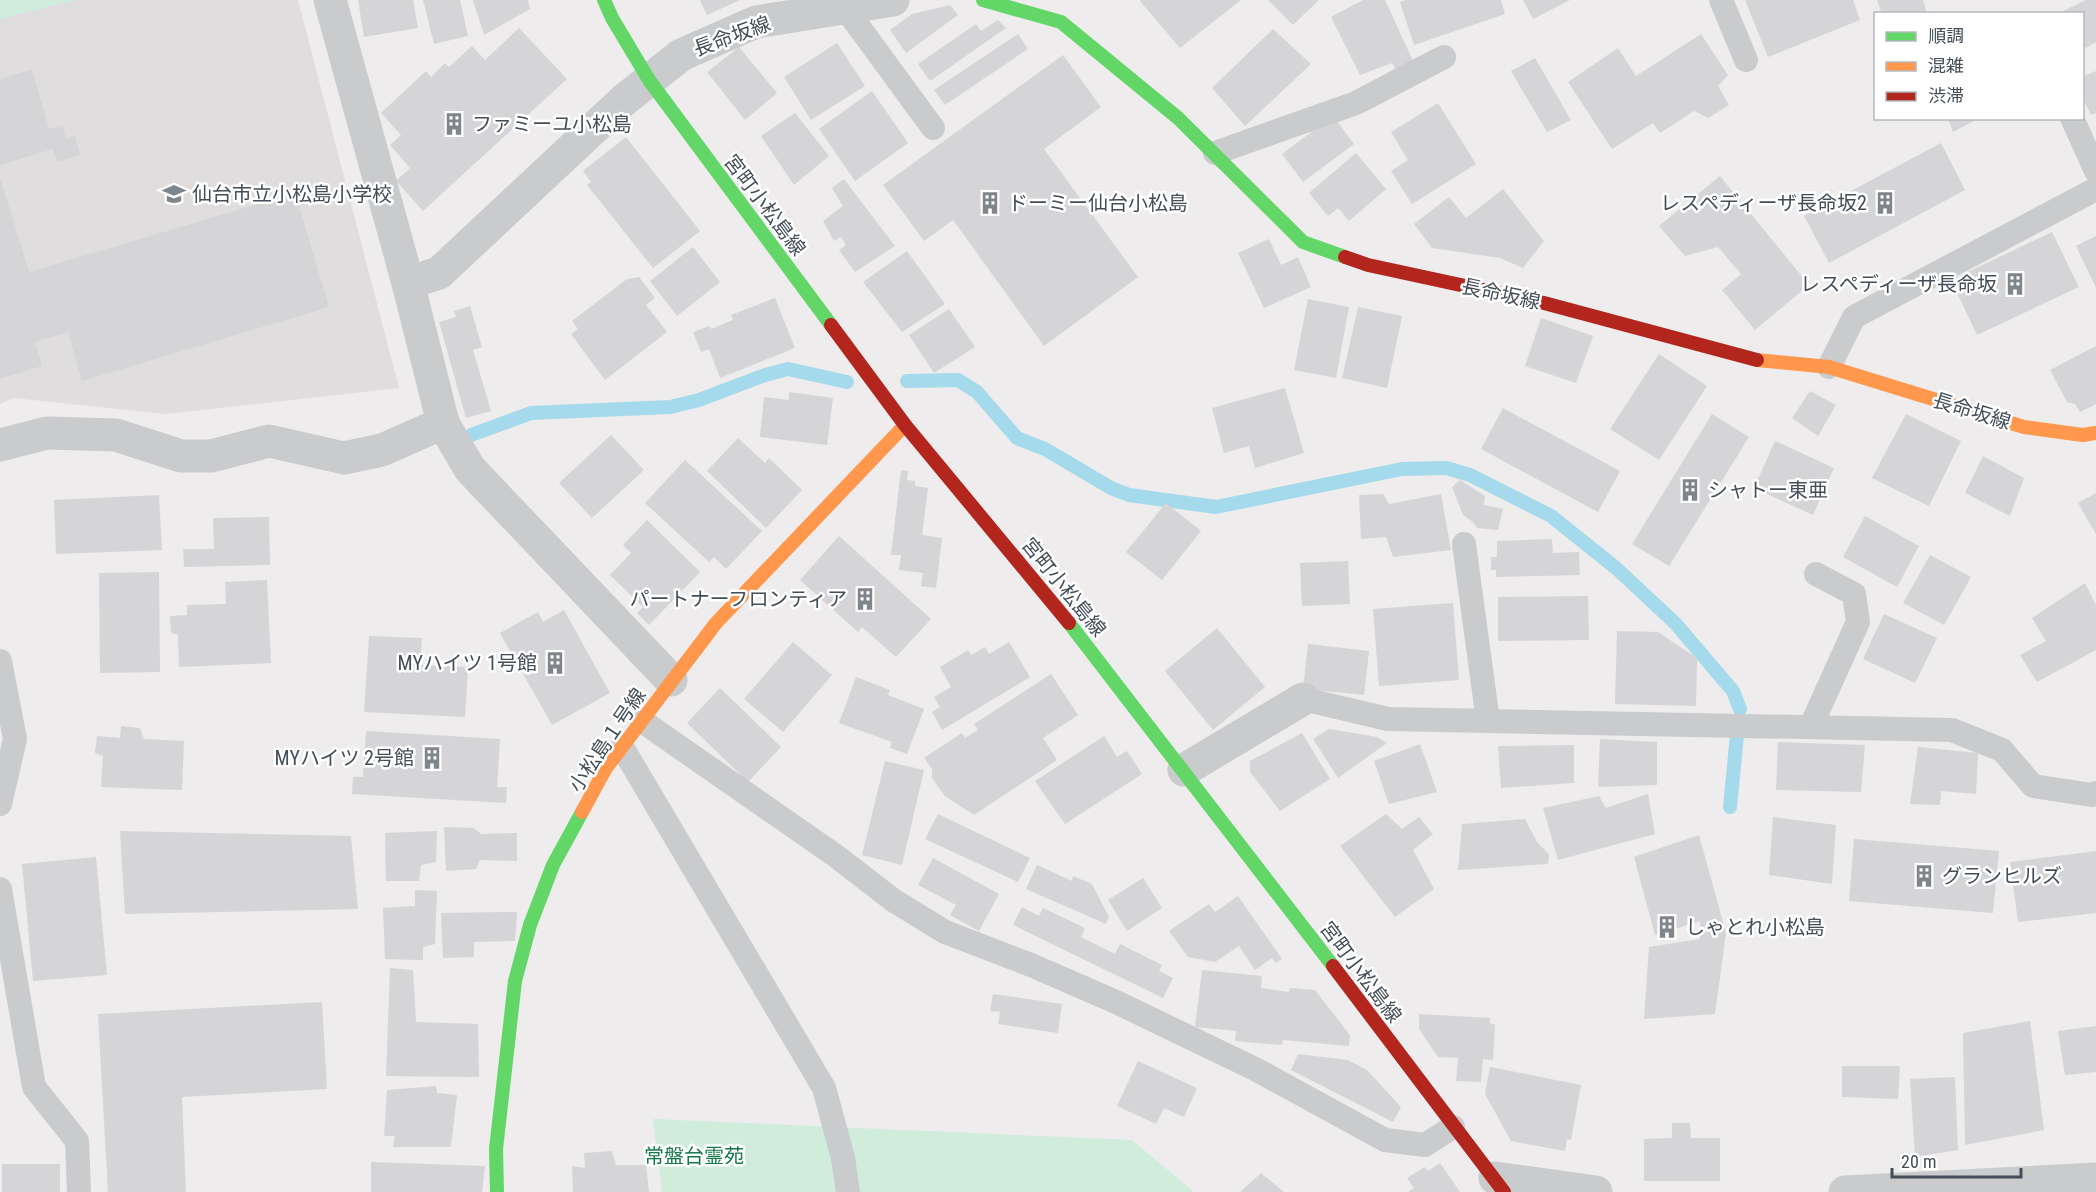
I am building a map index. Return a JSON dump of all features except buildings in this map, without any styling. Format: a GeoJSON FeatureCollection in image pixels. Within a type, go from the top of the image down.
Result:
{"type":"FeatureCollection","features":[{"type":"Feature","properties":{"kind":"street"},"geometry":{"type":"LineString","coordinates":[[330,0],[408,283],[443,423],[470,469],[671,680]]}},
{"type":"Feature","properties":{"kind":"street","name":"宮町小松島線"},"geometry":{"type":"LineString","coordinates":[[604,0],[612,18],[650,80],[905,425],[1051,599],[1184,770],[1453,1127],[1500,1185]]}},
{"type":"Feature","properties":{"kind":"street","name":"長命坂線"},"geometry":{"type":"LineString","coordinates":[[408,283],[439,273],[624,100],[681,55],[756,22],[893,0]]}},
{"type":"Feature","properties":{"kind":"street","name":"長命坂線"},"geometry":{"type":"LineString","coordinates":[[983,0],[1061,22],[1178,118],[1303,242],[1368,265],[1544,303],[1759,361],[1829,367],[2024,427],[2083,435],[2096,434]]}},
{"type":"Feature","properties":{"kind":"street"},"geometry":{"type":"LineString","coordinates":[[0,445],[47,433],[116,435],[181,456],[211,456],[270,441],[344,458],[382,450],[443,423]]}},
{"type":"Feature","properties":{"kind":"street","name":"小松島１号線"},"geometry":{"type":"LineString","coordinates":[[498,1192],[496,1149],[515,981],[530,925],[553,866],[606,768],[716,623],[905,425]]}},
{"type":"Feature","properties":{"kind":"street"},"geometry":{"type":"LineString","coordinates":[[1184,770],[1303,699]]}},
{"type":"Feature","properties":{"kind":"street"},"geometry":{"type":"LineString","coordinates":[[1845,1192],[2041,1187],[2096,1179]]}},
{"type":"Feature","properties":{"kind":"street"},"geometry":{"type":"LineString","coordinates":[[1500,1185],[1596,1192]]}},
{"type":"Feature","properties":{"kind":"lane"},"geometry":{"type":"LineString","coordinates":[[1721,0],[1746,60]]}},
{"type":"Feature","properties":{"kind":"lane"},"geometry":{"type":"LineString","coordinates":[[844,8],[933,128]]}},
{"type":"Feature","properties":{"kind":"lane"},"geometry":{"type":"LineString","coordinates":[[1215,153],[1356,103],[1444,57]]}},
{"type":"Feature","properties":{"kind":"lane"},"geometry":{"type":"LineString","coordinates":[[2073,120],[2096,171]]}},
{"type":"Feature","properties":{"kind":"lane"},"geometry":{"type":"LineString","coordinates":[[1829,367],[1854,318],[2096,189]]}},
{"type":"Feature","properties":{"kind":"lane"},"geometry":{"type":"LineString","coordinates":[[1464,544],[1488,721]]}},
{"type":"Feature","properties":{"kind":"lane"},"geometry":{"type":"LineString","coordinates":[[1812,726],[1858,622],[1854,594],[1816,574]]}},
{"type":"Feature","properties":{"kind":"lane"},"geometry":{"type":"LineString","coordinates":[[0,662],[15,739],[0,804]]}},
{"type":"Feature","properties":{"kind":"lane"},"geometry":{"type":"LineString","coordinates":[[1303,699],[1388,719],[1952,730],[2002,750],[2033,786],[2092,795],[2096,793]]}},
{"type":"Feature","properties":{"kind":"lane"},"geometry":{"type":"LineString","coordinates":[[642,721],[836,856],[893,900],[945,932],[1031,965],[1116,1002],[1255,1069],[1385,1140],[1425,1145],[1453,1127]]}},
{"type":"Feature","properties":{"kind":"lane"},"geometry":{"type":"LineString","coordinates":[[622,747],[824,1088],[843,1158],[848,1192]]}},
{"type":"Feature","properties":{"kind":"lane"},"geometry":{"type":"LineString","coordinates":[[0,889],[34,1087],[77,1142],[79,1192]]}},
{"type":"Feature","properties":{"kind":"shaded area","name":"仙台市立小松島小学校"},"geometry":{"type":"Polygon","coordinates":[[[0,0],[298,0],[399,388],[166,414],[13,398],[0,404],[0,0]]]}},
{"type":"Feature","properties":{"kind":"green space"},"geometry":{"type":"Polygon","coordinates":[[[0,0],[76,0],[0,19],[0,0]]]}},
{"type":"Feature","properties":{"kind":"green space","name":"常盤台霊苑"},"geometry":{"type":"Polygon","coordinates":[[[653,1119],[1132,1140],[1194,1192],[662,1192],[653,1119]]]}},
{"type":"Feature","properties":{"kind":"waterway"},"geometry":{"type":"LineString","coordinates":[[471,435],[531,413],[670,407],[699,400],[765,375],[788,369],[847,382]]}},
{"type":"Feature","properties":{"kind":"waterway"},"geometry":{"type":"LineString","coordinates":[[907,381],[958,380],[977,392],[1017,438],[1045,449],[1111,488],[1129,495],[1216,507],[1402,469],[1446,468],[1470,475],[1551,516],[1616,568],[1675,623],[1733,691],[1740,709]]}},
{"type":"Feature","properties":{"kind":"waterway"},"geometry":{"type":"LineString","coordinates":[[1730,807],[1737,735]]}},
{"type":"Feature","properties":{"kind":"traffic: fast"},"geometry":{"type":"LineString","coordinates":[[604,0],[612,18],[649,80],[831,325]]}},
{"type":"Feature","properties":{"kind":"traffic: fast"},"geometry":{"type":"LineString","coordinates":[[983,0],[1061,22],[1178,118],[1303,242],[1345,257]]}},
{"type":"Feature","properties":{"kind":"traffic: fast"},"geometry":{"type":"LineString","coordinates":[[1069,623],[1333,966]]}},
{"type":"Feature","properties":{"kind":"traffic: fast"},"geometry":{"type":"LineString","coordinates":[[497,1192],[496,1149],[515,981],[530,925],[553,865],[582,812]]}},
{"type":"Feature","properties":{"kind":"traffic: slow"},"geometry":{"type":"LineString","coordinates":[[1757,360],[1829,367],[2024,427],[2083,435],[2096,433]]}},
{"type":"Feature","properties":{"kind":"traffic: slow"},"geometry":{"type":"LineString","coordinates":[[582,812],[606,768],[716,623],[905,425]]}},
{"type":"Feature","properties":{"kind":"traffic: jam"},"geometry":{"type":"LineString","coordinates":[[1345,257],[1368,265],[1544,303],[1757,360]]}},
{"type":"Feature","properties":{"kind":"traffic: jam"},"geometry":{"type":"LineString","coordinates":[[831,325],[905,425],[1069,623]]}},
{"type":"Feature","properties":{"kind":"traffic: jam"},"geometry":{"type":"LineString","coordinates":[[1333,966],[1504,1192]]}},
{"type":"Feature","properties":{"kind":"place","name":"ファミーユ小松島"},"geometry":{"type":"Point","coordinates":[454,124]}},
{"type":"Feature","properties":{"kind":"place","name":"仙台市立小松島小学校"},"geometry":{"type":"Point","coordinates":[174,194]}},
{"type":"Feature","properties":{"kind":"place","name":"ドーミー仙台小松島"},"geometry":{"type":"Point","coordinates":[990,203]}},
{"type":"Feature","properties":{"kind":"place","name":"レスペディーザ長命坂2"},"geometry":{"type":"Point","coordinates":[1885,203]}},
{"type":"Feature","properties":{"kind":"place","name":"レスペディーザ長命坂"},"geometry":{"type":"Point","coordinates":[2015,284]}},
{"type":"Feature","properties":{"kind":"place","name":"シャトー東亜"},"geometry":{"type":"Point","coordinates":[1690,490]}},
{"type":"Feature","properties":{"kind":"place","name":"パートナーフロンティア"},"geometry":{"type":"Point","coordinates":[865,599]}},
{"type":"Feature","properties":{"kind":"place","name":"MYハイツ 1号館"},"geometry":{"type":"Point","coordinates":[555,663]}},
{"type":"Feature","properties":{"kind":"place","name":"MYハイツ 2号館"},"geometry":{"type":"Point","coordinates":[432,758]}},
{"type":"Feature","properties":{"kind":"place","name":"グランヒルズ"},"geometry":{"type":"Point","coordinates":[1924,876]}},
{"type":"Feature","properties":{"kind":"place","name":"しゃとれ小松島"},"geometry":{"type":"Point","coordinates":[1667,927]}}]}
